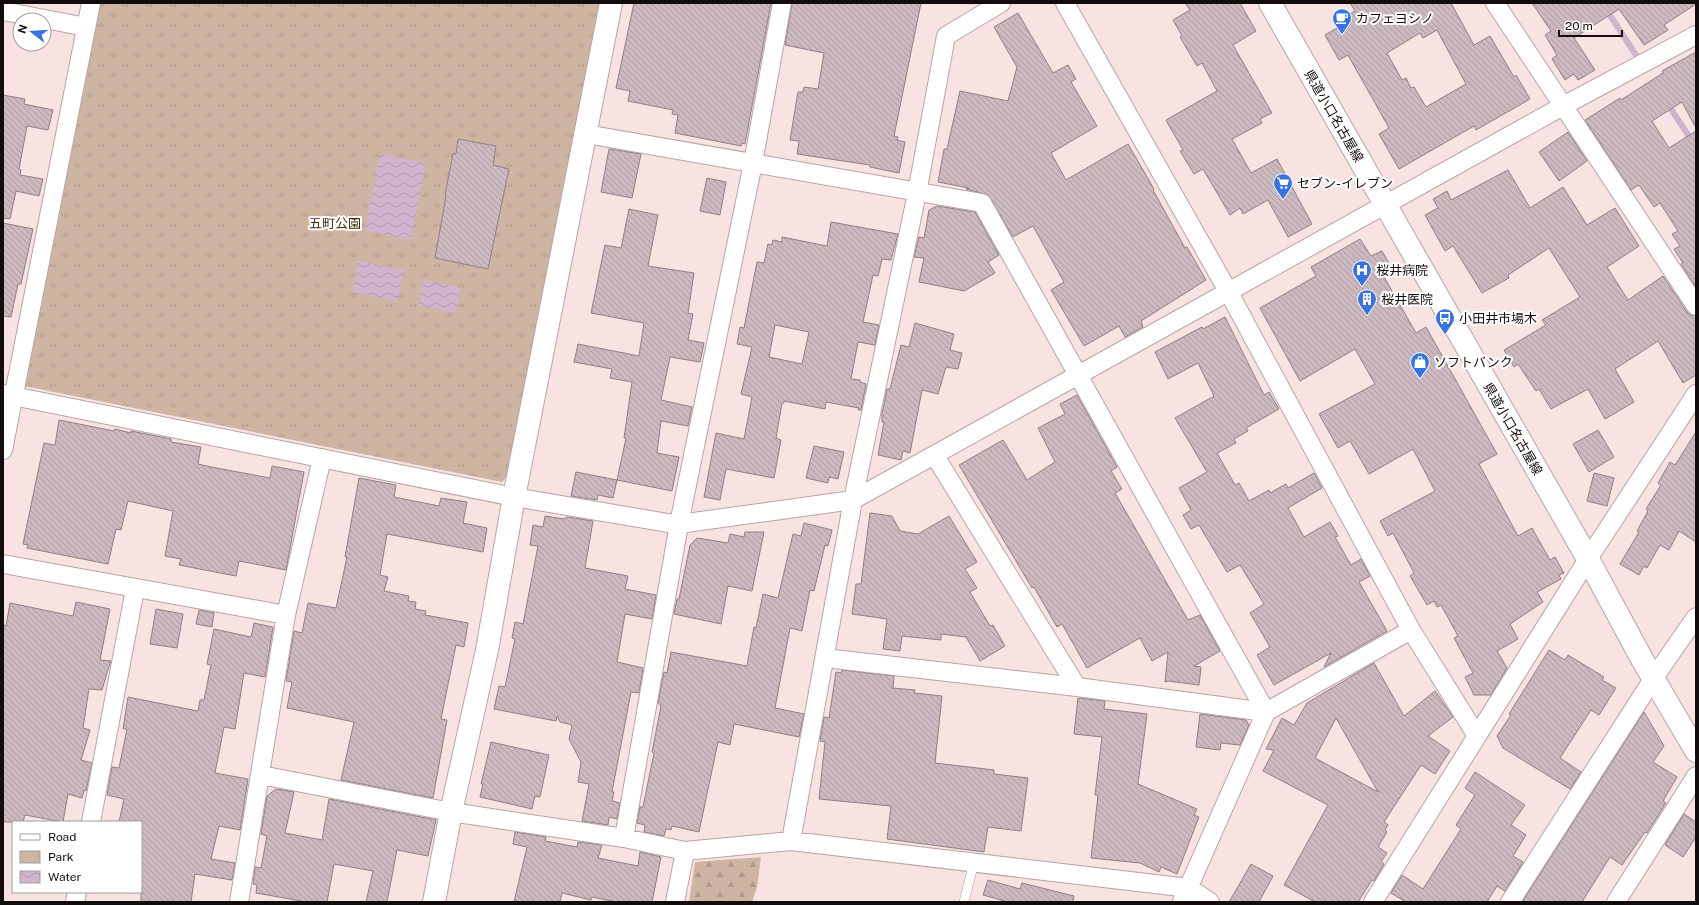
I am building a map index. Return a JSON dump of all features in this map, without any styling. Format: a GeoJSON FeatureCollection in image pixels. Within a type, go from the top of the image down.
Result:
{"type":"FeatureCollection","features":[{"type":"Feature","properties":{"kind":"street"},"geometry":{"type":"LineString","coordinates":[[3,450],[8,395],[91,3]]}},
{"type":"Feature","properties":{"kind":"street"},"geometry":{"type":"LineString","coordinates":[[434,902],[451,812],[487,650],[514,497],[611,3]]}},
{"type":"Feature","properties":{"kind":"street"},"geometry":{"type":"LineString","coordinates":[[624,838],[679,524],[753,163],[782,3]]}},
{"type":"Feature","properties":{"kind":"street"},"geometry":{"type":"LineString","coordinates":[[791,841],[853,500],[917,193],[946,36],[1001,3]]}},
{"type":"Feature","properties":{"kind":"street"},"geometry":{"type":"LineString","coordinates":[[1066,3],[1228,291],[1411,630],[1477,736]]}},
{"type":"Feature","properties":{"kind":"street","name":"県道小口名古屋線"},"geometry":{"type":"LineString","coordinates":[[1270,3],[1588,559],[1653,679],[1696,751]]}},
{"type":"Feature","properties":{"kind":"street"},"geometry":{"type":"LineString","coordinates":[[1495,3],[1696,306]]}},
{"type":"Feature","properties":{"kind":"street"},"geometry":{"type":"LineString","coordinates":[[3,11],[86,27]]}},
{"type":"Feature","properties":{"kind":"street"},"geometry":{"type":"LineString","coordinates":[[8,395],[514,497],[679,524],[853,500],[935,456],[1228,291],[1386,206],[1563,106],[1696,35]]}},
{"type":"Feature","properties":{"kind":"street"},"geometry":{"type":"LineString","coordinates":[[586,134],[917,193],[982,203],[1266,712]]}},
{"type":"Feature","properties":{"kind":"street"},"geometry":{"type":"LineString","coordinates":[[1373,902],[1588,559],[1696,394]]}},
{"type":"Feature","properties":{"kind":"street"},"geometry":{"type":"LineString","coordinates":[[935,456],[1077,687]]}},
{"type":"Feature","properties":{"kind":"street"},"geometry":{"type":"LineString","coordinates":[[240,902],[286,614],[322,458]]}},
{"type":"Feature","properties":{"kind":"street"},"geometry":{"type":"LineString","coordinates":[[3,564],[286,614]]}},
{"type":"Feature","properties":{"kind":"street"},"geometry":{"type":"LineString","coordinates":[[91,821],[135,588]]}},
{"type":"Feature","properties":{"kind":"street"},"geometry":{"type":"LineString","coordinates":[[1510,902],[1653,679],[1696,617]]}},
{"type":"Feature","properties":{"kind":"street"},"geometry":{"type":"LineString","coordinates":[[1185,895],[1266,712],[1411,630]]}},
{"type":"Feature","properties":{"kind":"street"},"geometry":{"type":"LineString","coordinates":[[825,658],[1077,687],[1266,712]]}},
{"type":"Feature","properties":{"kind":"street"},"geometry":{"type":"LineString","coordinates":[[261,774],[451,812],[624,838],[685,851],[791,841],[974,862],[1185,895],[1210,902]]}},
{"type":"Feature","properties":{"kind":"street"},"geometry":{"type":"LineString","coordinates":[[1616,902],[1696,776]]}},
{"type":"Feature","properties":{"kind":"street"},"geometry":{"type":"LineString","coordinates":[[675,902],[685,851]]}},
{"type":"Feature","properties":{"kind":"lane"},"geometry":{"type":"LineString","coordinates":[[964,902],[974,862]]}},
{"type":"Feature","properties":{"kind":"green space","name":"五町公園"},"geometry":{"type":"Polygon","coordinates":[[[96,3],[603,3],[510,473],[502,482],[24,386],[96,3]]]}},
{"type":"Feature","properties":{"kind":"green space"},"geometry":{"type":"Polygon","coordinates":[[[761,857],[757,887],[752,902],[689,902],[695,862],[761,857]]]}},
{"type":"Feature","properties":{"kind":"water"},"geometry":{"type":"Polygon","coordinates":[[[380,154],[426,163],[411,240],[365,230],[380,154]]]}},
{"type":"Feature","properties":{"kind":"water"},"geometry":{"type":"Polygon","coordinates":[[[358,261],[404,270],[398,301],[353,293],[358,261]]]}},
{"type":"Feature","properties":{"kind":"water"},"geometry":{"type":"Polygon","coordinates":[[[423,280],[461,287],[455,313],[419,306],[423,280]]]}},
{"type":"Feature","properties":{"kind":"building"},"geometry":{"type":"Polygon","coordinates":[[[634,3],[771,3],[745,144],[742,143],[741,146],[675,133],[678,115],[672,114],[673,110],[628,101],[630,91],[616,88],[634,3]]]}},
{"type":"Feature","properties":{"kind":"building"},"geometry":{"type":"Polygon","coordinates":[[[792,3],[921,3],[894,136],[898,137],[897,140],[905,142],[899,173],[870,167],[870,165],[797,154],[799,141],[790,140],[798,92],[803,92],[804,87],[818,89],[824,53],[785,45],[792,3]]]}},
{"type":"Feature","properties":{"kind":"building"},"geometry":{"type":"Polygon","coordinates":[[[1185,3],[1240,3],[1256,31],[1233,45],[1272,113],[1260,119],[1262,123],[1232,139],[1251,173],[1277,159],[1312,224],[1288,237],[1268,200],[1243,214],[1240,208],[1230,215],[1203,169],[1194,174],[1180,151],[1183,150],[1166,120],[1217,91],[1202,63],[1197,66],[1180,37],[1182,36],[1173,20],[1190,10],[1185,3]]]}},
{"type":"Feature","properties":{"kind":"building"},"geometry":{"type":"Polygon","coordinates":[[[1350,3],[1451,3],[1474,45],[1490,36],[1514,77],[1516,75],[1530,99],[1476,130],[1474,126],[1399,169],[1379,134],[1389,128],[1348,55],[1339,60],[1325,35],[1351,20],[1348,15],[1355,11],[1350,3]],[[1437,30],[1423,38],[1420,33],[1387,53],[1402,80],[1406,78],[1411,88],[1414,87],[1426,107],[1466,84],[1437,30]]]}},
{"type":"Feature","properties":{"kind":"building"},"geometry":{"type":"Polygon","coordinates":[[[1532,3],[1696,4],[1664,25],[1668,30],[1644,45],[1619,9],[1574,38],[1595,70],[1578,80],[1574,74],[1565,80],[1552,59],[1557,55],[1545,35],[1551,31],[1532,3]]]}},
{"type":"Feature","properties":{"kind":"building"},"geometry":{"type":"Polygon","coordinates":[[[1018,13],[1053,73],[1068,65],[1076,79],[1071,82],[1097,126],[1051,153],[1066,180],[1128,144],[1185,248],[1187,247],[1206,280],[1141,321],[1143,327],[1125,337],[1119,326],[1084,346],[1051,290],[1064,282],[1033,226],[1013,237],[988,195],[966,189],[969,188],[938,182],[944,149],[947,149],[960,91],[1008,101],[1017,67],[994,27],[1018,13]]]}},
{"type":"Feature","properties":{"kind":"building"},"geometry":{"type":"Polygon","coordinates":[[[1696,52],[1696,128],[1682,102],[1652,121],[1669,148],[1696,131],[1696,287],[1681,264],[1683,263],[1674,249],[1680,246],[1672,234],[1678,231],[1660,203],[1654,207],[1639,185],[1631,190],[1585,120],[1620,98],[1621,100],[1663,73],[1662,71],[1696,52]]]}},
{"type":"Feature","properties":{"kind":"building"},"geometry":{"type":"Polygon","coordinates":[[[3,95],[25,99],[24,104],[53,110],[48,130],[27,126],[19,169],[21,170],[20,175],[43,179],[39,196],[16,191],[10,219],[3,218],[3,95]]]}},
{"type":"Feature","properties":{"kind":"building"},"geometry":{"type":"Polygon","coordinates":[[[1568,132],[1587,161],[1559,181],[1539,152],[1568,132]]]}},
{"type":"Feature","properties":{"kind":"building"},"geometry":{"type":"Polygon","coordinates":[[[458,139],[496,146],[493,165],[509,169],[488,269],[435,258],[453,153],[456,154],[458,139]]]}},
{"type":"Feature","properties":{"kind":"building"},"geometry":{"type":"Polygon","coordinates":[[[609,149],[641,154],[632,198],[601,192],[609,149]]]}},
{"type":"Feature","properties":{"kind":"building"},"geometry":{"type":"Polygon","coordinates":[[[1508,170],[1530,208],[1563,187],[1587,225],[1615,208],[1639,246],[1607,267],[1628,300],[1663,276],[1687,312],[1696,316],[1696,375],[1683,383],[1658,341],[1615,369],[1634,402],[1605,419],[1588,389],[1551,409],[1539,389],[1536,391],[1518,364],[1514,367],[1504,350],[1546,325],[1542,320],[1580,297],[1549,248],[1508,275],[1509,278],[1482,293],[1453,246],[1445,251],[1425,215],[1438,208],[1433,199],[1447,191],[1451,200],[1508,170]]]}},
{"type":"Feature","properties":{"kind":"building"},"geometry":{"type":"Polygon","coordinates":[[[707,178],[726,182],[720,215],[700,211],[707,178]]]}},
{"type":"Feature","properties":{"kind":"building"},"geometry":{"type":"Polygon","coordinates":[[[937,206],[975,212],[999,255],[988,262],[995,273],[964,291],[919,282],[924,258],[914,257],[919,237],[924,238],[929,210],[937,206]]]}},
{"type":"Feature","properties":{"kind":"building"},"geometry":{"type":"Polygon","coordinates":[[[629,209],[658,215],[648,266],[694,273],[688,313],[693,314],[688,340],[704,343],[700,362],[670,357],[661,400],[692,407],[688,426],[661,421],[657,453],[679,457],[672,491],[617,480],[626,438],[624,438],[632,382],[610,378],[612,369],[574,362],[578,344],[639,356],[644,323],[591,313],[605,245],[621,248],[629,209]]]}},
{"type":"Feature","properties":{"kind":"building"},"geometry":{"type":"Polygon","coordinates":[[[831,222],[898,234],[891,260],[882,259],[878,276],[873,275],[863,322],[879,325],[875,345],[858,342],[851,379],[860,380],[860,382],[866,384],[861,410],[858,410],[859,408],[826,402],[825,409],[784,401],[784,403],[782,403],[776,438],[781,440],[774,478],[726,469],[720,500],[704,497],[716,433],[744,439],[752,397],[741,394],[752,347],[737,344],[740,327],[744,328],[757,262],[764,263],[768,244],[772,245],[773,240],[782,242],[782,237],[827,246],[831,222]],[[775,325],[769,357],[802,364],[809,332],[775,325]]]}},
{"type":"Feature","properties":{"kind":"building"},"geometry":{"type":"Polygon","coordinates":[[[3,223],[33,229],[21,284],[18,284],[11,317],[3,316],[3,223]]]}},
{"type":"Feature","properties":{"kind":"building"},"geometry":{"type":"Polygon","coordinates":[[[1360,239],[1371,256],[1382,251],[1394,272],[1384,277],[1416,333],[1426,327],[1497,454],[1479,464],[1518,536],[1532,528],[1550,560],[1555,557],[1564,573],[1559,575],[1561,579],[1537,592],[1543,602],[1510,624],[1518,639],[1497,651],[1507,668],[1491,695],[1474,695],[1465,677],[1473,673],[1454,638],[1458,636],[1441,605],[1437,607],[1434,601],[1427,605],[1410,576],[1414,573],[1393,533],[1388,536],[1380,521],[1435,491],[1413,449],[1369,474],[1350,441],[1338,448],[1319,414],[1375,384],[1355,349],[1300,381],[1260,308],[1316,276],[1311,267],[1360,239]]]}},
{"type":"Feature","properties":{"kind":"building"},"geometry":{"type":"Polygon","coordinates":[[[1225,317],[1264,395],[1269,392],[1279,409],[1246,428],[1248,431],[1234,439],[1236,443],[1217,453],[1235,485],[1239,483],[1249,501],[1269,490],[1270,493],[1286,484],[1288,488],[1314,473],[1322,488],[1288,508],[1304,537],[1330,522],[1338,536],[1335,537],[1351,565],[1361,559],[1370,576],[1359,582],[1387,631],[1324,667],[1331,653],[1274,685],[1257,655],[1270,647],[1250,613],[1264,604],[1240,565],[1227,572],[1199,525],[1191,529],[1183,515],[1191,510],[1179,488],[1207,472],[1175,418],[1214,396],[1198,363],[1168,379],[1155,352],[1202,327],[1203,329],[1225,317]]]}},
{"type":"Feature","properties":{"kind":"building"},"geometry":{"type":"Polygon","coordinates":[[[915,323],[954,334],[950,350],[962,353],[958,369],[946,367],[938,394],[922,390],[910,453],[903,451],[901,460],[878,455],[884,422],[882,422],[882,414],[887,389],[890,389],[901,345],[909,347],[915,323]]]}},
{"type":"Feature","properties":{"kind":"building"},"geometry":{"type":"Polygon","coordinates":[[[1077,395],[1117,467],[1111,471],[1122,489],[1115,493],[1188,620],[1200,615],[1220,651],[1194,666],[1201,667],[1199,685],[1168,681],[1165,682],[1168,652],[1152,661],[1140,638],[1087,668],[1062,624],[1057,627],[1034,587],[1032,588],[959,465],[1003,440],[1027,480],[1055,462],[1038,428],[1065,414],[1060,404],[1077,395]]]}},
{"type":"Feature","properties":{"kind":"building"},"geometry":{"type":"Polygon","coordinates":[[[59,420],[114,431],[115,429],[131,433],[131,431],[171,439],[171,442],[201,447],[198,464],[211,467],[270,478],[272,466],[304,472],[286,570],[239,561],[236,576],[179,565],[181,559],[165,556],[173,511],[128,501],[121,530],[116,529],[108,564],[27,548],[28,545],[23,544],[44,443],[55,445],[59,420]]]}},
{"type":"Feature","properties":{"kind":"building"},"geometry":{"type":"Polygon","coordinates":[[[1598,430],[1614,457],[1589,472],[1573,444],[1598,430]]]}},
{"type":"Feature","properties":{"kind":"building"},"geometry":{"type":"Polygon","coordinates":[[[1696,432],[1696,542],[1679,531],[1669,550],[1660,545],[1647,568],[1644,566],[1639,575],[1620,564],[1639,532],[1637,531],[1648,511],[1646,509],[1661,485],[1658,483],[1670,462],[1675,465],[1696,432]]]}},
{"type":"Feature","properties":{"kind":"building"},"geometry":{"type":"Polygon","coordinates":[[[814,446],[844,452],[838,479],[829,477],[828,483],[806,478],[814,446]]]}},
{"type":"Feature","properties":{"kind":"building"},"geometry":{"type":"Polygon","coordinates":[[[576,472],[617,480],[613,498],[598,495],[597,500],[571,496],[576,472]]]}},
{"type":"Feature","properties":{"kind":"building"},"geometry":{"type":"Polygon","coordinates":[[[1594,473],[1614,478],[1607,506],[1587,501],[1594,473]]]}},
{"type":"Feature","properties":{"kind":"building"},"geometry":{"type":"Polygon","coordinates":[[[359,478],[396,485],[394,497],[439,506],[441,498],[467,502],[463,523],[487,528],[483,552],[387,534],[380,575],[388,577],[384,591],[409,596],[408,601],[416,602],[415,609],[426,611],[425,615],[468,623],[464,647],[456,645],[441,719],[447,720],[433,798],[341,780],[354,722],[287,708],[292,682],[286,681],[294,631],[302,633],[308,603],[336,608],[347,557],[345,557],[359,478]]]}},
{"type":"Feature","properties":{"kind":"building"},"geometry":{"type":"Polygon","coordinates":[[[870,513],[892,516],[900,531],[918,534],[949,516],[977,562],[965,569],[977,588],[970,592],[990,626],[993,625],[1005,646],[980,661],[966,637],[941,634],[941,640],[902,636],[900,651],[883,649],[887,619],[852,614],[856,584],[861,584],[870,513]]]}},
{"type":"Feature","properties":{"kind":"building"},"geometry":{"type":"Polygon","coordinates":[[[545,516],[564,519],[567,517],[593,521],[585,568],[628,576],[625,589],[656,595],[652,619],[625,614],[617,662],[643,668],[639,693],[631,692],[612,792],[614,792],[612,801],[620,803],[617,819],[609,817],[608,825],[582,821],[589,784],[578,782],[581,762],[569,739],[572,725],[560,722],[557,716],[556,721],[494,709],[499,686],[505,687],[515,639],[512,638],[515,622],[523,624],[538,546],[530,545],[533,525],[543,527],[545,516]]]}},
{"type":"Feature","properties":{"kind":"building"},"geometry":{"type":"Polygon","coordinates":[[[804,523],[832,530],[828,546],[825,545],[814,591],[810,590],[802,631],[790,628],[775,708],[804,714],[799,737],[734,724],[730,745],[718,742],[699,832],[672,826],[671,830],[666,829],[664,836],[644,832],[645,825],[637,823],[640,807],[643,807],[654,753],[652,752],[661,706],[658,703],[664,672],[667,673],[671,652],[747,666],[754,627],[756,628],[763,594],[778,598],[793,534],[801,536],[804,523]]]}},
{"type":"Feature","properties":{"kind":"building"},"geometry":{"type":"Polygon","coordinates":[[[745,532],[764,532],[752,591],[728,586],[721,624],[674,614],[677,599],[679,599],[690,545],[697,538],[728,543],[730,534],[744,537],[745,532]]]}},
{"type":"Feature","properties":{"kind":"building"},"geometry":{"type":"Polygon","coordinates":[[[76,602],[110,609],[100,660],[111,661],[102,690],[89,689],[83,728],[90,730],[81,760],[92,763],[86,791],[84,790],[82,798],[68,794],[63,821],[25,815],[23,821],[3,822],[3,625],[6,626],[10,603],[73,616],[76,602]]]}},
{"type":"Feature","properties":{"kind":"building"},"geometry":{"type":"Polygon","coordinates":[[[156,609],[183,614],[177,648],[150,644],[156,609]]]}},
{"type":"Feature","properties":{"kind":"building"},"geometry":{"type":"Polygon","coordinates":[[[199,610],[214,613],[212,627],[196,624],[199,610]]]}},
{"type":"Feature","properties":{"kind":"building"},"geometry":{"type":"Polygon","coordinates":[[[254,623],[273,627],[265,677],[244,673],[235,729],[224,727],[215,773],[248,779],[240,830],[219,826],[211,859],[235,863],[232,880],[195,874],[191,902],[141,902],[142,821],[119,821],[124,799],[107,795],[112,767],[119,768],[127,729],[123,729],[128,697],[198,711],[200,700],[204,700],[211,665],[207,664],[214,629],[251,637],[254,623]]]}},
{"type":"Feature","properties":{"kind":"building"},"geometry":{"type":"Polygon","coordinates":[[[1549,650],[1565,660],[1568,655],[1604,677],[1602,680],[1616,688],[1599,715],[1591,710],[1560,758],[1581,772],[1570,789],[1503,748],[1497,736],[1549,650]]]}},
{"type":"Feature","properties":{"kind":"building"},"geometry":{"type":"Polygon","coordinates":[[[1374,663],[1404,716],[1435,691],[1453,717],[1428,736],[1450,751],[1435,774],[1421,765],[1384,822],[1388,825],[1385,830],[1387,832],[1378,847],[1387,853],[1381,862],[1384,864],[1374,881],[1372,880],[1358,902],[1315,902],[1284,885],[1328,805],[1263,771],[1274,750],[1266,749],[1282,718],[1294,725],[1307,703],[1374,663]],[[1336,718],[1315,758],[1378,792],[1336,718]]]}},
{"type":"Feature","properties":{"kind":"building"},"geometry":{"type":"Polygon","coordinates":[[[842,670],[894,676],[893,688],[915,690],[914,693],[942,696],[935,763],[994,770],[994,774],[1028,778],[1021,831],[988,827],[984,852],[887,839],[891,806],[819,799],[825,742],[820,741],[824,717],[829,718],[836,672],[841,673],[842,670]]]}},
{"type":"Feature","properties":{"kind":"building"},"geometry":{"type":"Polygon","coordinates":[[[1078,698],[1105,701],[1104,709],[1147,714],[1138,784],[1197,809],[1194,815],[1199,817],[1177,874],[1161,867],[1159,872],[1140,863],[1091,858],[1098,795],[1095,795],[1102,737],[1074,734],[1078,698]]]}},
{"type":"Feature","properties":{"kind":"building"},"geometry":{"type":"Polygon","coordinates":[[[1644,712],[1664,746],[1653,762],[1677,777],[1663,801],[1666,803],[1647,833],[1645,832],[1622,865],[1610,857],[1582,902],[1522,902],[1644,712]]]}},
{"type":"Feature","properties":{"kind":"building"},"geometry":{"type":"Polygon","coordinates":[[[1200,714],[1246,720],[1249,725],[1240,745],[1221,743],[1220,750],[1196,747],[1200,714]]]}},
{"type":"Feature","properties":{"kind":"building"},"geometry":{"type":"Polygon","coordinates":[[[491,742],[549,755],[540,797],[535,796],[532,809],[480,797],[483,784],[481,784],[491,742]]]}},
{"type":"Feature","properties":{"kind":"building"},"geometry":{"type":"Polygon","coordinates":[[[1475,772],[1525,805],[1511,825],[1526,835],[1513,856],[1523,862],[1505,891],[1497,886],[1487,902],[1406,902],[1391,893],[1402,875],[1423,889],[1461,829],[1456,825],[1475,795],[1465,788],[1475,772]]]}},
{"type":"Feature","properties":{"kind":"building"},"geometry":{"type":"Polygon","coordinates":[[[276,789],[294,792],[285,833],[322,840],[329,799],[436,820],[428,856],[397,850],[387,902],[366,902],[373,871],[334,864],[327,902],[307,902],[256,893],[257,885],[253,884],[255,867],[261,868],[267,836],[261,834],[267,796],[276,789]]]}},
{"type":"Feature","properties":{"kind":"building"},"geometry":{"type":"Polygon","coordinates":[[[1684,814],[1696,822],[1696,837],[1683,857],[1665,845],[1684,814]]]}},
{"type":"Feature","properties":{"kind":"building"},"geometry":{"type":"Polygon","coordinates":[[[515,832],[546,837],[545,841],[577,847],[578,842],[602,845],[598,858],[638,866],[640,852],[661,857],[652,902],[617,902],[592,897],[591,900],[562,893],[560,902],[514,902],[527,847],[513,844],[515,832]]]}},
{"type":"Feature","properties":{"kind":"building"},"geometry":{"type":"Polygon","coordinates":[[[1251,864],[1273,876],[1259,902],[1229,902],[1251,864]]]}},
{"type":"Feature","properties":{"kind":"building"},"geometry":{"type":"Polygon","coordinates":[[[988,880],[1020,889],[1022,883],[1074,896],[1073,902],[1008,902],[983,895],[988,880]]]}},
{"type":"Feature","properties":{"kind":"waterway"},"geometry":{"type":"LineString","coordinates":[[1602,3],[1636,55]]}},
{"type":"Feature","properties":{"kind":"waterway"},"geometry":{"type":"LineString","coordinates":[[1667,103],[1696,147]]}},
{"type":"Feature","properties":{"kind":"place","name":"カフェヨシノ"},"geometry":{"type":"Point","coordinates":[1342,35]}},
{"type":"Feature","properties":{"kind":"place","name":"セブン-イレブン"},"geometry":{"type":"Point","coordinates":[1283,200]}},
{"type":"Feature","properties":{"kind":"place","name":"桜井病院"},"geometry":{"type":"Point","coordinates":[1362,287]}},
{"type":"Feature","properties":{"kind":"place","name":"桜井医院"},"geometry":{"type":"Point","coordinates":[1367,316]}},
{"type":"Feature","properties":{"kind":"place","name":"小田井市場木"},"geometry":{"type":"Point","coordinates":[1445,335]}},
{"type":"Feature","properties":{"kind":"place","name":"ソフトバンク"},"geometry":{"type":"Point","coordinates":[1420,379]}}]}
